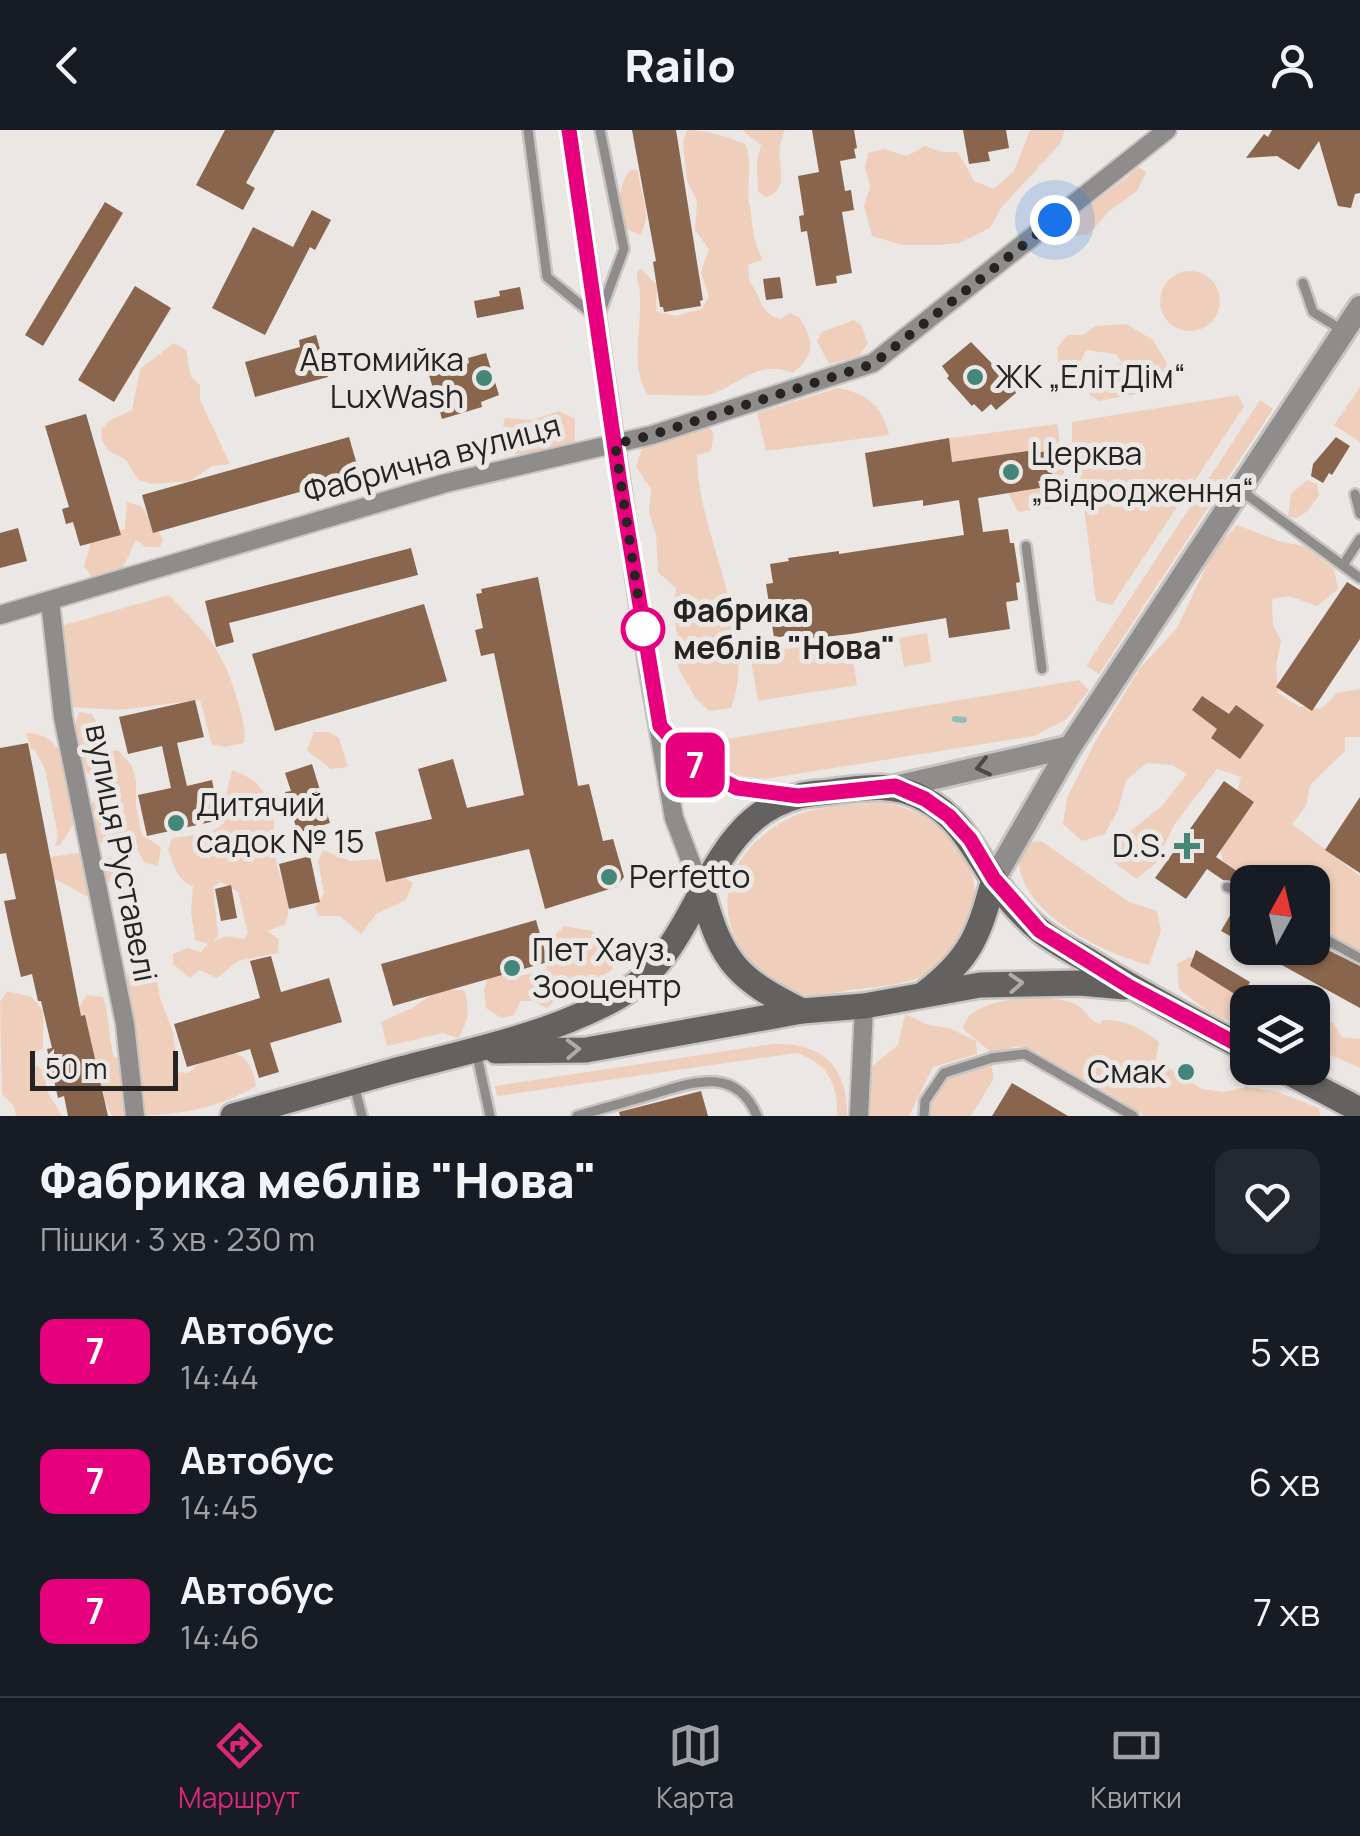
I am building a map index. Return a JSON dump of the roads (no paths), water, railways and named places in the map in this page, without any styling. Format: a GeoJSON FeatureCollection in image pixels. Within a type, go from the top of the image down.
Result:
{"type":"FeatureCollection","features":[{"type":"Feature","properties":{"kind":"main road"},"geometry":{"type":"LineString","coordinates":[[232,1116],[476,1051],[603,1004],[642,980],[661,962],[703,894],[725,848],[769,808],[798,796],[895,786],[925,799],[949,816],[970,839],[994,879],[1040,931],[1130,987],[1230,1040]]}},
{"type":"Feature","properties":{"kind":"main road"},"geometry":{"type":"LineString","coordinates":[[920,996],[950,974],[968,954],[994,879]]}},
{"type":"Feature","properties":{"kind":"main road"},"geometry":{"type":"LineString","coordinates":[[703,894],[720,944],[730,960],[748,981],[802,1011]]}},
{"type":"Feature","properties":{"kind":"main road"},"geometry":{"type":"LineString","coordinates":[[476,1051],[586,1050],[802,1011],[864,1006],[980,985],[1028,982],[1130,987]]}},
{"type":"Feature","properties":{"kind":"main road"},"geometry":{"type":"LineString","coordinates":[[1312,1085],[1360,1110]]}},
{"type":"Feature","properties":{"kind":"street"},"geometry":{"type":"LineString","coordinates":[[569,130],[674,818],[703,894]]}},
{"type":"Feature","properties":{"kind":"street","name":"Фабрична вулиця"},"geometry":{"type":"LineString","coordinates":[[0,616],[432,487],[652,435],[873,364],[1167,130]]}},
{"type":"Feature","properties":{"kind":"street"},"geometry":{"type":"LineString","coordinates":[[994,879],[1070,748],[1360,307]]}},
{"type":"Feature","properties":{"kind":"street","name":"вулиця Руставелі"},"geometry":{"type":"LineString","coordinates":[[50,601],[63,717],[125,1024],[135,1116]]}},
{"type":"Feature","properties":{"kind":"street"},"geometry":{"type":"LineString","coordinates":[[660,726],[698,768],[737,788],[798,796]]}},
{"type":"Feature","properties":{"kind":"street"},"geometry":{"type":"LineString","coordinates":[[895,786],[1070,748]]}},
{"type":"Feature","properties":{"kind":"street"},"geometry":{"type":"LineString","coordinates":[[860,1116],[864,1006]]}},
{"type":"Feature","properties":{"kind":"lane"},"geometry":{"type":"LineString","coordinates":[[528,130],[548,276],[598,320],[624,249],[600,130]]}},
{"type":"Feature","properties":{"kind":"lane"},"geometry":{"type":"LineString","coordinates":[[1303,284],[1314,312],[1344,332]]}},
{"type":"Feature","properties":{"kind":"lane"},"geometry":{"type":"LineString","coordinates":[[1240,491],[1360,578]]}},
{"type":"Feature","properties":{"kind":"lane"},"geometry":{"type":"LineString","coordinates":[[1355,494],[1360,514]]}},
{"type":"Feature","properties":{"kind":"lane"},"geometry":{"type":"LineString","coordinates":[[1342,565],[1360,540]]}},
{"type":"Feature","properties":{"kind":"lane"},"geometry":{"type":"LineString","coordinates":[[1026,546],[1042,670]]}},
{"type":"Feature","properties":{"kind":"lane"},"geometry":{"type":"LineString","coordinates":[[1330,942],[1360,958]]}},
{"type":"Feature","properties":{"kind":"lane"},"geometry":{"type":"LineString","coordinates":[[476,1051],[490,1116]]}},
{"type":"Feature","properties":{"kind":"lane"},"geometry":{"type":"LineString","coordinates":[[924,1116],[925,1100],[944,1073],[992,1058],[1025,1054],[1133,1116]]}},
{"type":"Feature","properties":{"kind":"lane"},"geometry":{"type":"LineString","coordinates":[[577,1116],[702,1080],[736,1088],[752,1104],[757,1116]]}},
{"type":"Feature","properties":{"kind":"lane"},"geometry":{"type":"LineString","coordinates":[[353,1082],[362,1116]]}},
{"type":"Feature","properties":{"kind":"waterway"},"geometry":{"type":"LineString","coordinates":[[955,719],[964,720]]}},
{"type":"Feature","properties":{"kind":"place","name":"ЖК „ЕлітДім“"},"geometry":{"type":"Point","coordinates":[975,377]}},
{"type":"Feature","properties":{"kind":"place","name":"Автомийка LuxWash"},"geometry":{"type":"Point","coordinates":[484,378]}},
{"type":"Feature","properties":{"kind":"place","name":"Церква „Відродження“"},"geometry":{"type":"Point","coordinates":[1011,472]}},
{"type":"Feature","properties":{"kind":"place","name":"Фабрика меблів \"Нова\""},"geometry":{"type":"Point","coordinates":[643,629]}},
{"type":"Feature","properties":{"kind":"place","name":"Дитячий садок № 15"},"geometry":{"type":"Point","coordinates":[176,823]}},
{"type":"Feature","properties":{"kind":"place","name":"D.S."},"geometry":{"type":"Point","coordinates":[1187,846]}},
{"type":"Feature","properties":{"kind":"place","name":"Perfetto"},"geometry":{"type":"Point","coordinates":[609,877]}},
{"type":"Feature","properties":{"kind":"place","name":"Пет Хауз. Зооцентр"},"geometry":{"type":"Point","coordinates":[512,968]}},
{"type":"Feature","properties":{"kind":"place","name":"Смак"},"geometry":{"type":"Point","coordinates":[1186,1072]}}]}
